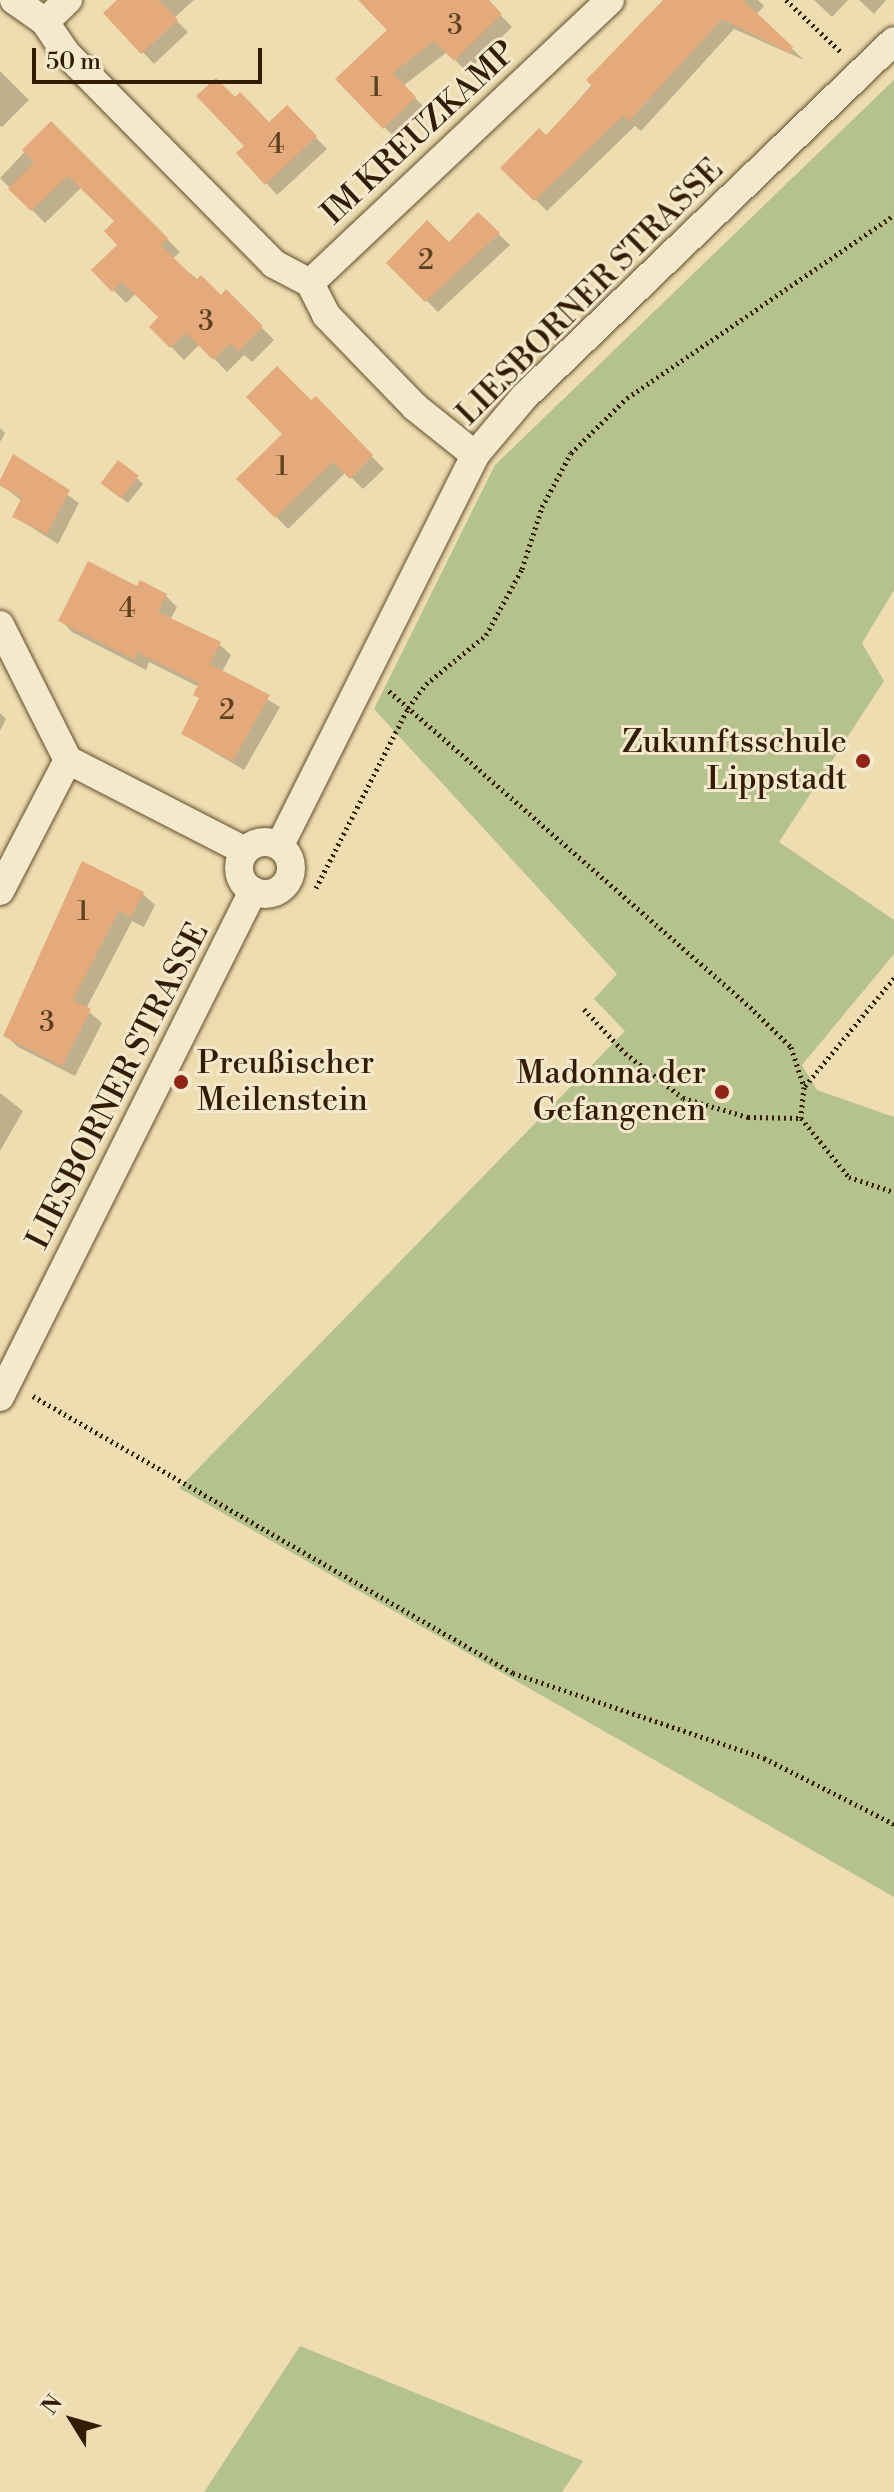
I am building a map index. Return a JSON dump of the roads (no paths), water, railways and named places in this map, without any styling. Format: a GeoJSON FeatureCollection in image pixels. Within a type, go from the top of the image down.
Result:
{"type":"FeatureCollection","features":[{"type":"Feature","properties":{"kind":"street"},"geometry":{"type":"LineString","coordinates":[[14,0],[45,22],[65,52],[274,264],[310,283],[326,315],[415,407],[475,455]]}},
{"type":"Feature","properties":{"kind":"street"},"geometry":{"type":"LineString","coordinates":[[45,22],[68,0]]}},
{"type":"Feature","properties":{"kind":"street","name":"IM KREUZKAMP"},"geometry":{"type":"LineString","coordinates":[[310,283],[610,0]]}},
{"type":"Feature","properties":{"kind":"street","name":"LIESBORNER STRASSE"},"geometry":{"type":"LineString","coordinates":[[280,845],[475,455],[524,397],[894,41]]}},
{"type":"Feature","properties":{"kind":"street"},"geometry":{"type":"LineString","coordinates":[[0,625],[68,760],[245,851]]}},
{"type":"Feature","properties":{"kind":"street"},"geometry":{"type":"LineString","coordinates":[[0,891],[68,760]]}},
{"type":"Feature","properties":{"kind":"street"},"geometry":{"type":"LineString","coordinates":[[257,842],[280,845],[292,867],[287,882],[275,892],[253,891],[239,873],[245,851],[257,842]]}},
{"type":"Feature","properties":{"kind":"street","name":"LIESBORNER STRASSE"},"geometry":{"type":"LineString","coordinates":[[4,1390],[253,891]]}},
{"type":"Feature","properties":{"kind":"place","name":"Zukunftsschule Lippstadt"},"geometry":{"type":"Point","coordinates":[863,761]}},
{"type":"Feature","properties":{"kind":"place","name":"Preußischer Meilenstein"},"geometry":{"type":"Point","coordinates":[181,1082]}},
{"type":"Feature","properties":{"kind":"place","name":"Madonna der Gefangenen"},"geometry":{"type":"Point","coordinates":[722,1092]}}]}
